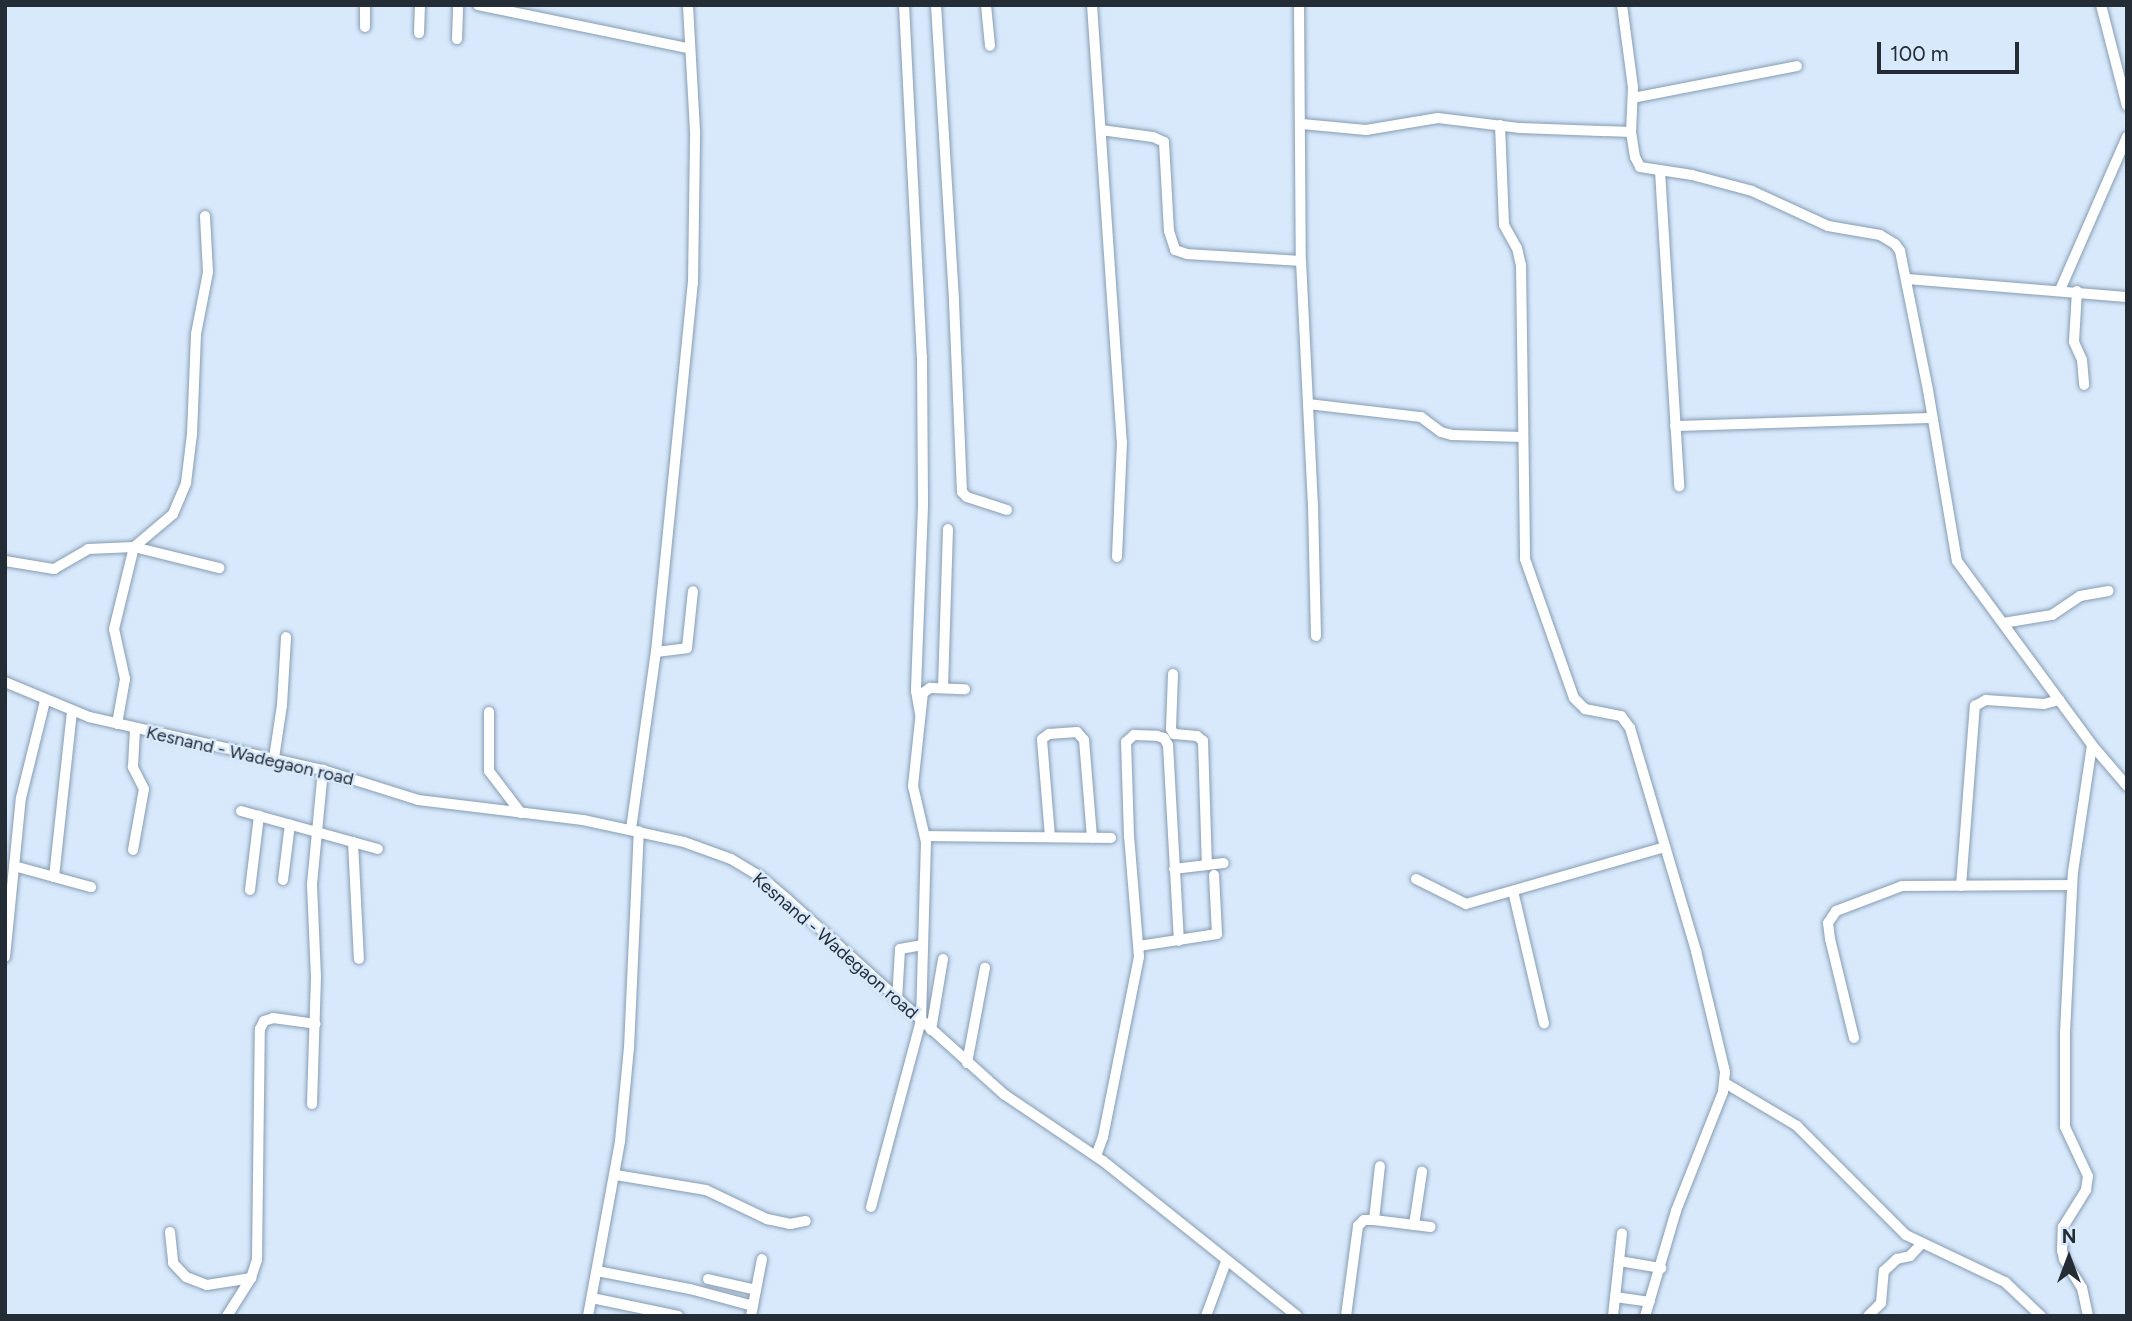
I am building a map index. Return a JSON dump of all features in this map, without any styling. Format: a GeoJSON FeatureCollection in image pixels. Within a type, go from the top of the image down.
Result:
{"type":"FeatureCollection","features":[{"type":"Feature","properties":{"kind":"street"},"geometry":{"type":"LineString","coordinates":[[365,5],[365,27]]}},
{"type":"Feature","properties":{"kind":"street"},"geometry":{"type":"LineString","coordinates":[[419,33],[420,5]]}},
{"type":"Feature","properties":{"kind":"street"},"geometry":{"type":"LineString","coordinates":[[457,39],[458,5]]}},
{"type":"Feature","properties":{"kind":"street"},"geometry":{"type":"LineString","coordinates":[[478,5],[688,48]]}},
{"type":"Feature","properties":{"kind":"street"},"geometry":{"type":"LineString","coordinates":[[588,1316],[616,1175],[629,1048],[635,830],[656,652],[693,283],[695,131],[688,48],[688,5]]}},
{"type":"Feature","properties":{"kind":"street"},"geometry":{"type":"LineString","coordinates":[[904,5],[922,357],[923,506],[916,691],[920,714]]}},
{"type":"Feature","properties":{"kind":"street"},"geometry":{"type":"LineString","coordinates":[[936,5],[954,302],[962,492],[967,497],[1007,510]]}},
{"type":"Feature","properties":{"kind":"street"},"geometry":{"type":"LineString","coordinates":[[986,5],[990,46]]}},
{"type":"Feature","properties":{"kind":"street"},"geometry":{"type":"LineString","coordinates":[[1092,5],[1122,442],[1117,557]]}},
{"type":"Feature","properties":{"kind":"street"},"geometry":{"type":"LineString","coordinates":[[1300,5],[1301,261],[1316,636]]}},
{"type":"Feature","properties":{"kind":"street"},"geometry":{"type":"LineString","coordinates":[[1622,5],[1633,98],[1631,132],[1640,167],[1752,191],[1829,226],[1890,239],[1900,251],[1957,561],[2092,745],[2127,786]]}},
{"type":"Feature","properties":{"kind":"street"},"geometry":{"type":"LineString","coordinates":[[2101,5],[2127,106]]}},
{"type":"Feature","properties":{"kind":"street"},"geometry":{"type":"LineString","coordinates":[[1633,98],[1797,66]]}},
{"type":"Feature","properties":{"kind":"street"},"geometry":{"type":"LineString","coordinates":[[1302,124],[1366,130],[1438,118],[1500,125],[1631,132]]}},
{"type":"Feature","properties":{"kind":"street"},"geometry":{"type":"LineString","coordinates":[[1500,125],[1504,225],[1517,248],[1521,265],[1525,559],[1574,698],[1585,709],[1621,716],[1630,728],[1696,951],[1725,1083],[1676,1211],[1645,1316]]}},
{"type":"Feature","properties":{"kind":"street"},"geometry":{"type":"LineString","coordinates":[[1101,130],[1153,137],[1164,142],[1169,231],[1175,250],[1187,254],[1301,261]]}},
{"type":"Feature","properties":{"kind":"street"},"geometry":{"type":"LineString","coordinates":[[2060,290],[2127,137]]}},
{"type":"Feature","properties":{"kind":"street"},"geometry":{"type":"LineString","coordinates":[[1660,171],[1679,486]]}},
{"type":"Feature","properties":{"kind":"street"},"geometry":{"type":"LineString","coordinates":[[117,724],[125,679],[114,629],[134,547],[173,514],[186,483],[192,434],[196,334],[208,272],[205,216]]}},
{"type":"Feature","properties":{"kind":"street"},"geometry":{"type":"LineString","coordinates":[[1906,279],[2127,297]]}},
{"type":"Feature","properties":{"kind":"street"},"geometry":{"type":"LineString","coordinates":[[2077,291],[2074,342],[2082,360],[2084,385]]}},
{"type":"Feature","properties":{"kind":"street"},"geometry":{"type":"LineString","coordinates":[[1308,404],[1421,417],[1441,432],[1452,435],[1523,438]]}},
{"type":"Feature","properties":{"kind":"street"},"geometry":{"type":"LineString","coordinates":[[1675,426],[1932,418]]}},
{"type":"Feature","properties":{"kind":"street"},"geometry":{"type":"LineString","coordinates":[[943,688],[948,529]]}},
{"type":"Feature","properties":{"kind":"street"},"geometry":{"type":"LineString","coordinates":[[5,561],[54,569],[88,550],[134,547],[219,568]]}},
{"type":"Feature","properties":{"kind":"street"},"geometry":{"type":"LineString","coordinates":[[656,652],[687,648],[693,591]]}},
{"type":"Feature","properties":{"kind":"street"},"geometry":{"type":"LineString","coordinates":[[2003,623],[2052,615],[2080,596],[2109,591]]}},
{"type":"Feature","properties":{"kind":"street"},"geometry":{"type":"LineString","coordinates":[[274,758],[282,705],[286,637]]}},
{"type":"Feature","properties":{"kind":"street"},"geometry":{"type":"LineString","coordinates":[[1173,674],[1168,745],[1180,941]]}},
{"type":"Feature","properties":{"kind":"street","name":"Kesnand - Wadegaon road"},"geometry":{"type":"LineString","coordinates":[[5,682],[72,712],[135,729],[323,770],[418,800],[583,820],[635,830],[710,850],[761,877],[1005,1095],[1096,1156],[1297,1316]]}},
{"type":"Feature","properties":{"kind":"street"},"geometry":{"type":"LineString","coordinates":[[871,1208],[921,1020],[925,836],[913,786],[924,690],[965,690]]}},
{"type":"Feature","properties":{"kind":"street"},"geometry":{"type":"LineString","coordinates":[[1961,886],[1975,706],[1986,700],[2044,704],[2059,700]]}},
{"type":"Feature","properties":{"kind":"street"},"geometry":{"type":"LineString","coordinates":[[5,957],[23,785],[45,701]]}},
{"type":"Feature","properties":{"kind":"street"},"geometry":{"type":"LineString","coordinates":[[54,877],[72,712]]}},
{"type":"Feature","properties":{"kind":"street"},"geometry":{"type":"LineString","coordinates":[[489,712],[489,771],[521,813]]}},
{"type":"Feature","properties":{"kind":"street"},"geometry":{"type":"LineString","coordinates":[[133,850],[144,789],[133,767],[135,729]]}},
{"type":"Feature","properties":{"kind":"street"},"geometry":{"type":"LineString","coordinates":[[1050,837],[1042,739],[1049,734],[1077,732],[1084,740],[1092,838]]}},
{"type":"Feature","properties":{"kind":"street"},"geometry":{"type":"LineString","coordinates":[[1096,1156],[1104,1137],[1136,979],[1139,946],[1129,835],[1126,742],[1134,735],[1197,736],[1203,741],[1207,865]]}},
{"type":"Feature","properties":{"kind":"street"},"geometry":{"type":"LineString","coordinates":[[2088,1316],[2082,1288],[2064,1259],[2062,1250],[2063,1227],[2086,1191],[2088,1176],[2067,1135],[2064,1119],[2072,885],[2092,745]]}},
{"type":"Feature","properties":{"kind":"street"},"geometry":{"type":"LineString","coordinates":[[312,1104],[316,1024],[312,884],[323,770]]}},
{"type":"Feature","properties":{"kind":"street"},"geometry":{"type":"LineString","coordinates":[[241,811],[378,849]]}},
{"type":"Feature","properties":{"kind":"street"},"geometry":{"type":"LineString","coordinates":[[250,890],[259,816]]}},
{"type":"Feature","properties":{"kind":"street"},"geometry":{"type":"LineString","coordinates":[[283,880],[290,824]]}},
{"type":"Feature","properties":{"kind":"street"},"geometry":{"type":"LineString","coordinates":[[925,836],[1111,838]]}},
{"type":"Feature","properties":{"kind":"street"},"geometry":{"type":"LineString","coordinates":[[353,842],[359,959]]}},
{"type":"Feature","properties":{"kind":"street"},"geometry":{"type":"LineString","coordinates":[[1416,879],[1466,904],[1665,847]]}},
{"type":"Feature","properties":{"kind":"street"},"geometry":{"type":"LineString","coordinates":[[1174,869],[1224,863]]}},
{"type":"Feature","properties":{"kind":"street"},"geometry":{"type":"LineString","coordinates":[[14,866],[91,887]]}},
{"type":"Feature","properties":{"kind":"street"},"geometry":{"type":"LineString","coordinates":[[1139,946],[1217,934],[1214,875]]}},
{"type":"Feature","properties":{"kind":"street"},"geometry":{"type":"LineString","coordinates":[[1854,1038],[1830,939],[1830,915],[1891,889],[2072,885]]}},
{"type":"Feature","properties":{"kind":"street"},"geometry":{"type":"LineString","coordinates":[[1513,891],[1544,1023]]}},
{"type":"Feature","properties":{"kind":"street"},"geometry":{"type":"LineString","coordinates":[[897,1000],[900,949],[923,945]]}},
{"type":"Feature","properties":{"kind":"street"},"geometry":{"type":"LineString","coordinates":[[931,1030],[943,959]]}},
{"type":"Feature","properties":{"kind":"street"},"geometry":{"type":"LineString","coordinates":[[967,1063],[985,968]]}},
{"type":"Feature","properties":{"kind":"street"},"geometry":{"type":"LineString","coordinates":[[227,1316],[251,1278],[258,1250],[260,1029],[264,1021],[273,1018],[316,1024]]}},
{"type":"Feature","properties":{"kind":"street"},"geometry":{"type":"LineString","coordinates":[[1725,1083],[1797,1126],[1897,1229],[1921,1244],[2005,1282],[2041,1316]]}},
{"type":"Feature","properties":{"kind":"street"},"geometry":{"type":"LineString","coordinates":[[1374,1220],[1380,1166]]}},
{"type":"Feature","properties":{"kind":"street"},"geometry":{"type":"LineString","coordinates":[[1414,1225],[1422,1172]]}},
{"type":"Feature","properties":{"kind":"street"},"geometry":{"type":"LineString","coordinates":[[616,1175],[706,1190],[767,1219],[790,1224],[806,1221]]}},
{"type":"Feature","properties":{"kind":"street"},"geometry":{"type":"LineString","coordinates":[[1346,1316],[1358,1226],[1364,1220],[1374,1220],[1432,1227]]}},
{"type":"Feature","properties":{"kind":"street"},"geometry":{"type":"LineString","coordinates":[[170,1233],[174,1267],[186,1278],[207,1285],[251,1278]]}},
{"type":"Feature","properties":{"kind":"street"},"geometry":{"type":"LineString","coordinates":[[1613,1316],[1622,1233]]}},
{"type":"Feature","properties":{"kind":"street"},"geometry":{"type":"LineString","coordinates":[[1868,1316],[1881,1303],[1884,1271],[1897,1259],[1910,1256],[1921,1244]]}},
{"type":"Feature","properties":{"kind":"street"},"geometry":{"type":"LineString","coordinates":[[597,1271],[690,1289],[752,1311],[762,1259]]}},
{"type":"Feature","properties":{"kind":"street"},"geometry":{"type":"LineString","coordinates":[[1619,1261],[1661,1268]]}},
{"type":"Feature","properties":{"kind":"street"},"geometry":{"type":"LineString","coordinates":[[1206,1316],[1226,1262]]}},
{"type":"Feature","properties":{"kind":"street"},"geometry":{"type":"LineString","coordinates":[[709,1279],[756,1290]]}},
{"type":"Feature","properties":{"kind":"street"},"geometry":{"type":"LineString","coordinates":[[1615,1297],[1650,1302]]}},
{"type":"Feature","properties":{"kind":"street"},"geometry":{"type":"LineString","coordinates":[[592,1298],[678,1316]]}}]}
